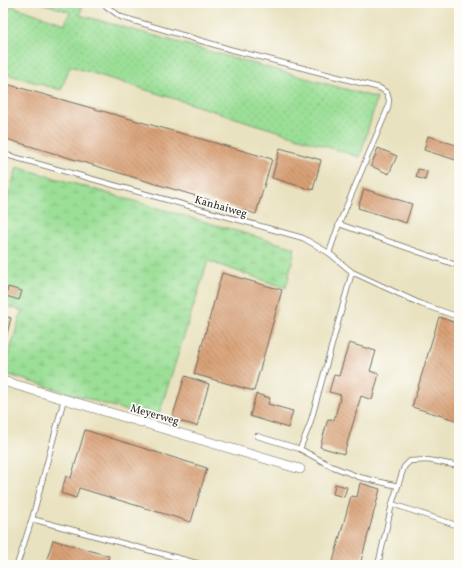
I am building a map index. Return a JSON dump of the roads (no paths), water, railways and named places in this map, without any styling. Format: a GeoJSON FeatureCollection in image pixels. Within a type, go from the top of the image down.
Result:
{"type":"FeatureCollection","features":[{"type":"Feature","properties":{"kind":"street","name":"Meyerweg"},"geometry":{"type":"LineString","coordinates":[[3,381],[300,469]]}},
{"type":"Feature","properties":{"kind":"lane"},"geometry":{"type":"LineString","coordinates":[[105,3],[106,6],[121,17],[229,49],[380,88],[387,93],[389,100],[388,108],[339,224],[329,253]]}},
{"type":"Feature","properties":{"kind":"lane","name":"Kanhaiweg"},"geometry":{"type":"LineString","coordinates":[[3,154],[303,238],[329,253],[352,272],[421,304],[457,317]]}},
{"type":"Feature","properties":{"kind":"lane"},"geometry":{"type":"LineString","coordinates":[[339,224],[459,266]]}},
{"type":"Feature","properties":{"kind":"lane"},"geometry":{"type":"LineString","coordinates":[[300,449],[310,424],[352,272]]}},
{"type":"Feature","properties":{"kind":"lane"},"geometry":{"type":"LineString","coordinates":[[457,317],[459,306]]}},
{"type":"Feature","properties":{"kind":"lane"},"geometry":{"type":"LineString","coordinates":[[17,565],[32,518],[64,399]]}},
{"type":"Feature","properties":{"kind":"lane"},"geometry":{"type":"LineString","coordinates":[[256,436],[300,449],[331,466],[359,477],[398,486]]}},
{"type":"Feature","properties":{"kind":"lane"},"geometry":{"type":"LineString","coordinates":[[378,565],[392,504],[404,467],[410,461],[428,460],[459,466]]}},
{"type":"Feature","properties":{"kind":"lane"},"geometry":{"type":"LineString","coordinates":[[392,504],[459,526]]}},
{"type":"Feature","properties":{"kind":"lane"},"geometry":{"type":"LineString","coordinates":[[32,518],[204,565]]}}]}
